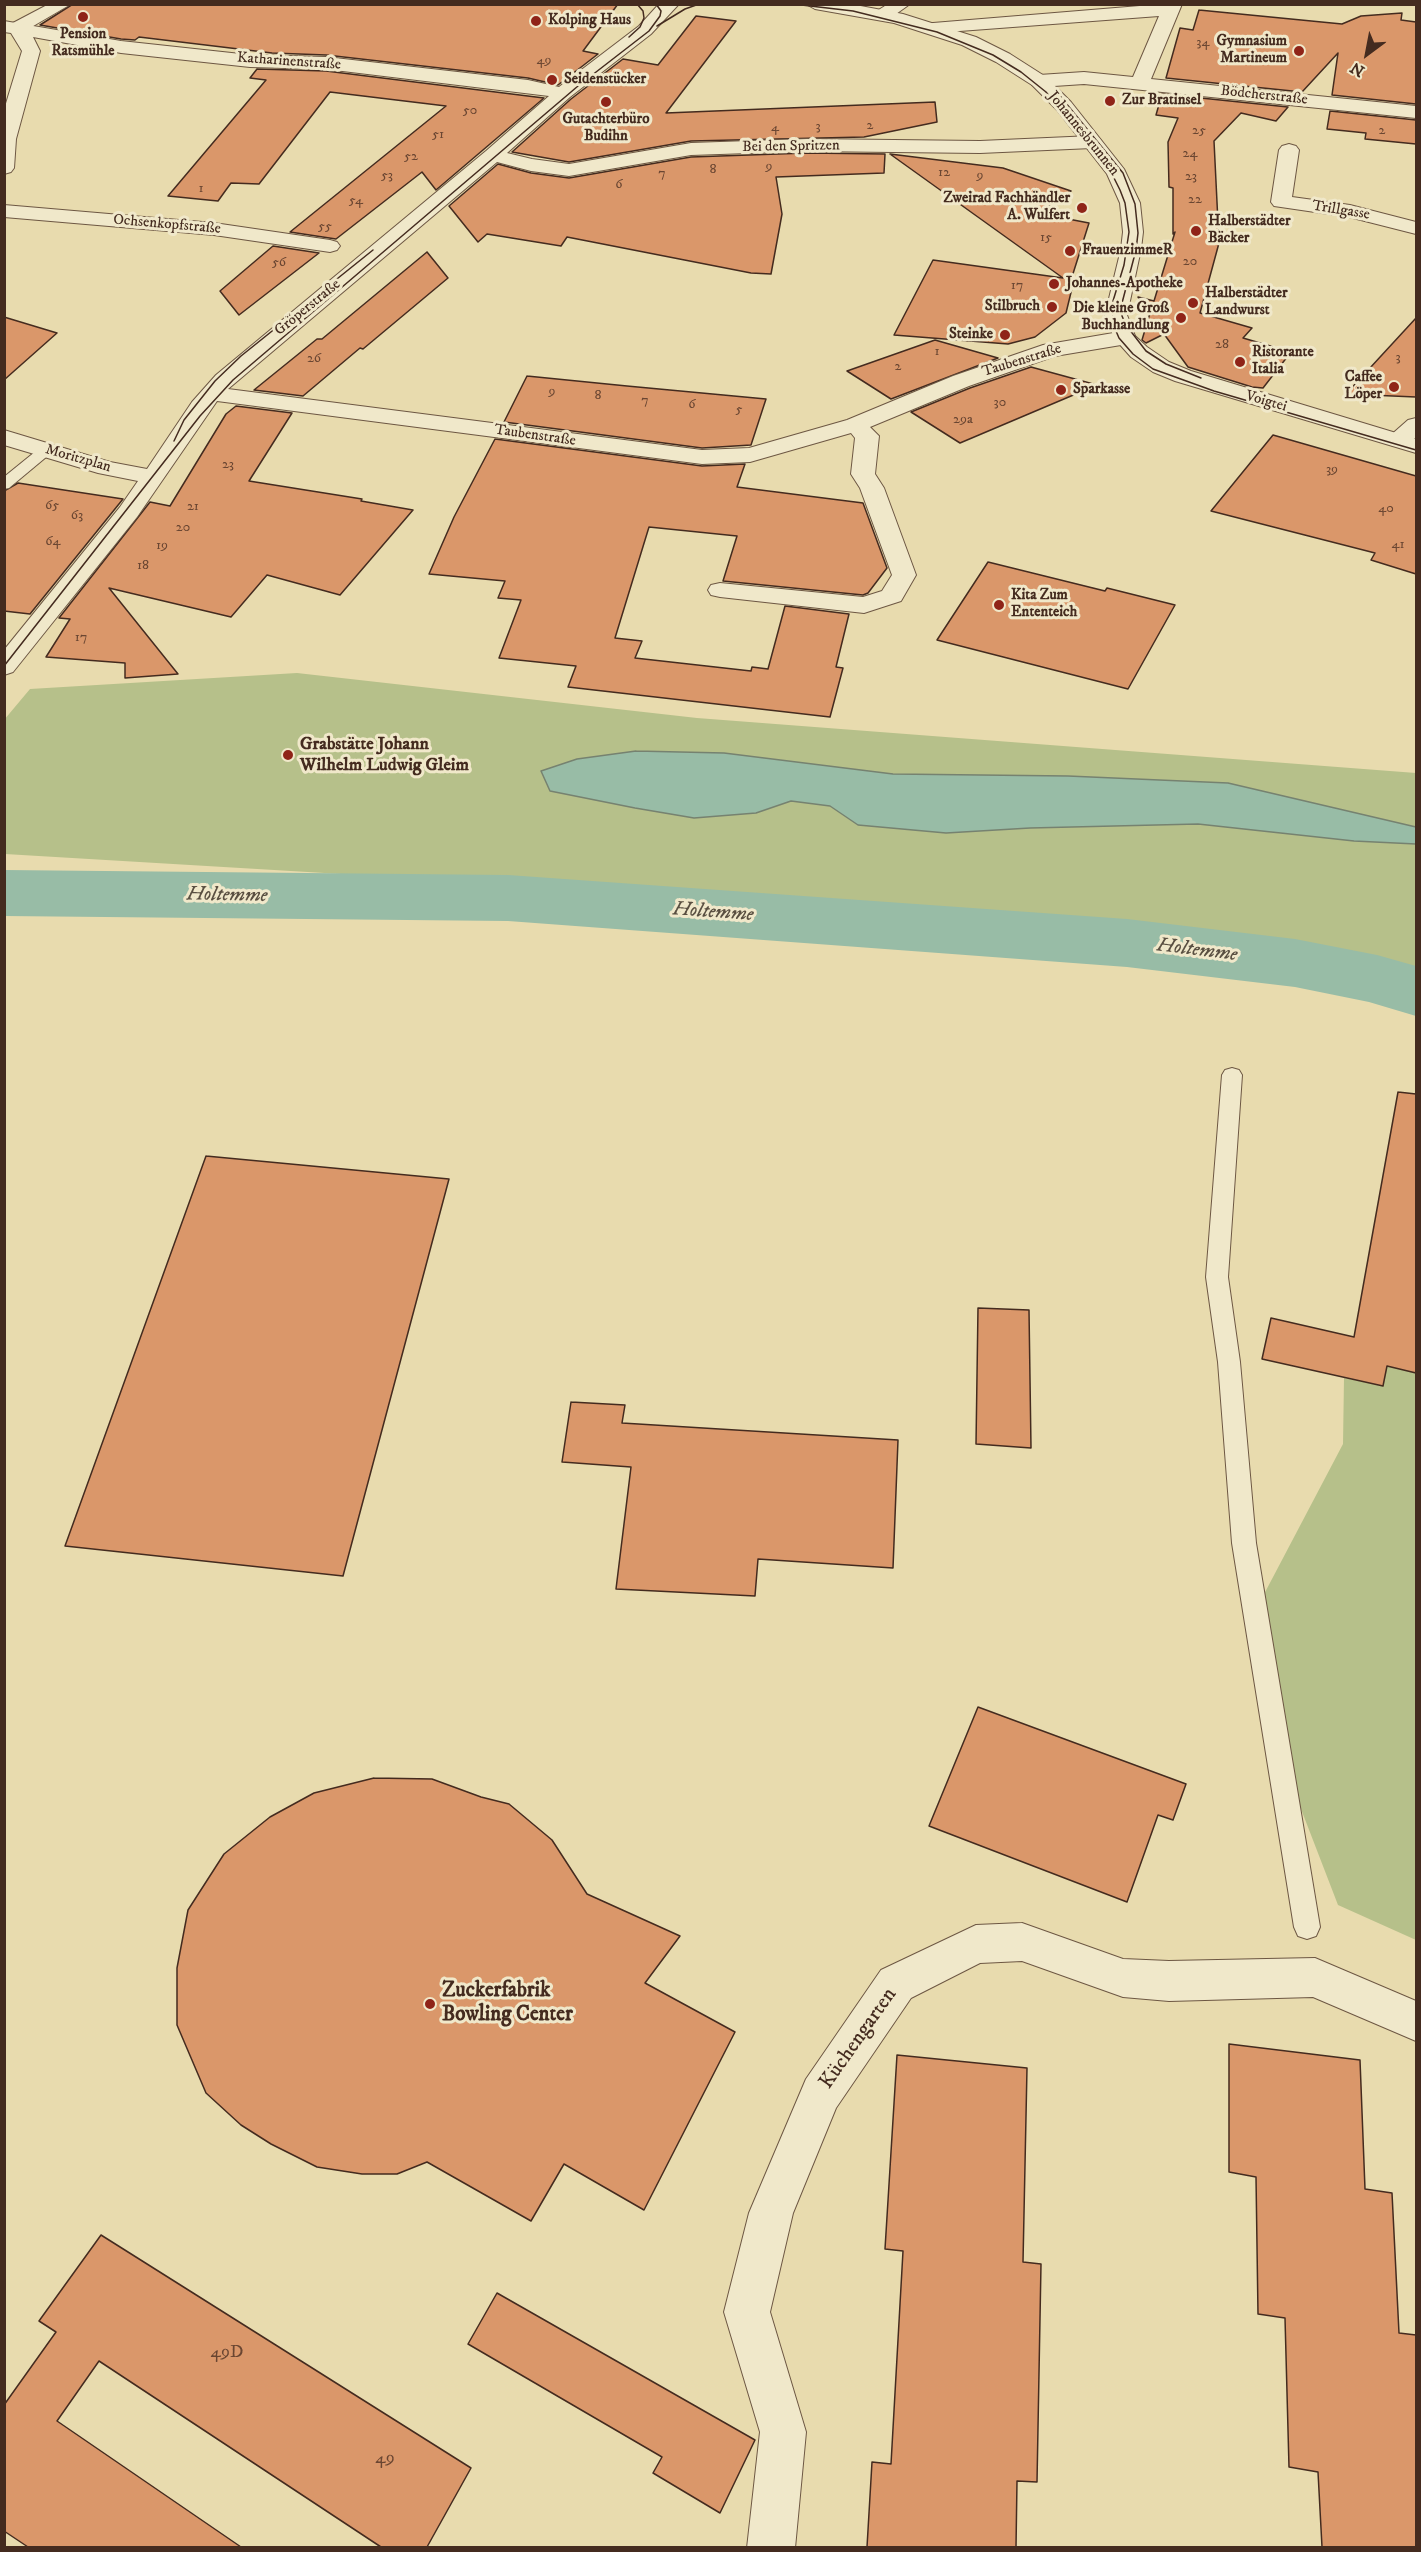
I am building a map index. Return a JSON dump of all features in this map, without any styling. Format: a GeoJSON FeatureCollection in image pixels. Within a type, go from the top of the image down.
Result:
{"type":"FeatureCollection","features":[{"type":"Feature","properties":{"kind":"street"},"geometry":{"type":"LineString","coordinates":[[4,168],[6,139],[31,51],[26,40],[10,27],[63,4]]}},
{"type":"Feature","properties":{"kind":"street","name":"Gröperstraße"},"geometry":{"type":"LineString","coordinates":[[4,667],[129,512],[200,407],[241,363],[493,155],[563,93],[645,30],[670,4]]}},
{"type":"Feature","properties":{"kind":"street","name":"Johannesbrunnen"},"geometry":{"type":"LineString","coordinates":[[815,4],[883,15],[933,28],[969,41],[1003,58],[1039,81],[1064,106],[1117,173],[1130,203],[1133,232],[1131,249],[1116,315],[1125,338]]}},
{"type":"Feature","properties":{"kind":"street"},"geometry":{"type":"LineString","coordinates":[[883,15],[901,4]]}},
{"type":"Feature","properties":{"kind":"street"},"geometry":{"type":"LineString","coordinates":[[1140,84],[1172,7]]}},
{"type":"Feature","properties":{"kind":"street","name":"Johannesbrunnen"},"geometry":{"type":"LineString","coordinates":[[933,28],[1172,7]]}},
{"type":"Feature","properties":{"kind":"street","name":"Katharinenstraße"},"geometry":{"type":"LineString","coordinates":[[10,27],[121,47],[250,61],[326,63],[528,86],[563,93]]}},
{"type":"Feature","properties":{"kind":"street","name":"Bödcherstraße"},"geometry":{"type":"LineString","coordinates":[[1039,81],[1084,78],[1416,112]]}},
{"type":"Feature","properties":{"kind":"street","name":"Bei den Spritzen"},"geometry":{"type":"LineString","coordinates":[[493,155],[531,165],[569,170],[691,149],[807,145],[981,147],[1092,142]]}},
{"type":"Feature","properties":{"kind":"street","name":"Trillgasse"},"geometry":{"type":"LineString","coordinates":[[1289,150],[1281,202],[1350,211],[1416,228]]}},
{"type":"Feature","properties":{"kind":"street","name":"Ochsenkopfstraße"},"geometry":{"type":"LineString","coordinates":[[4,211],[214,229],[330,246]]}},
{"type":"Feature","properties":{"kind":"street","name":"Taubenstraße"},"geometry":{"type":"LineString","coordinates":[[212,394],[702,457],[750,455],[855,425],[961,381],[1051,350],[1125,338]]}},
{"type":"Feature","properties":{"kind":"street","name":"Voigtei"},"geometry":{"type":"LineString","coordinates":[[1125,338],[1139,352],[1161,367],[1183,376],[1408,443]]}},
{"type":"Feature","properties":{"kind":"street"},"geometry":{"type":"LineString","coordinates":[[720,590],[864,605],[892,596],[904,575],[872,488],[863,474],[867,436],[855,425]]}},
{"type":"Feature","properties":{"kind":"street"},"geometry":{"type":"LineString","coordinates":[[1408,443],[1416,425]]}},
{"type":"Feature","properties":{"kind":"street","name":"Moritzplan"},"geometry":{"type":"LineString","coordinates":[[4,437],[105,468],[153,477]]}},
{"type":"Feature","properties":{"kind":"street","name":"Küchengarten"},"geometry":{"type":"LineString","coordinates":[[771,2547],[783,2432],[747,2313],[771,2212],[821,2094],[896,1983],[976,1944],[1022,1942],[1123,1978],[1169,1981],[1315,1977],[1416,2021]]}},
{"type":"Feature","properties":{"kind":"lane"},"geometry":{"type":"LineString","coordinates":[[4,484],[46,450]]}},
{"type":"Feature","properties":{"kind":"lane"},"geometry":{"type":"LineString","coordinates":[[1232,1075],[1216,1277],[1229,1362],[1244,1543],[1307,1927]]}},
{"type":"Feature","properties":{"kind":"shaded area"},"geometry":{"type":"Polygon","coordinates":[[[297,673],[697,718],[1416,773],[1416,970],[1312,945],[1115,920],[5,854],[4,720],[30,689],[297,673]]]}},
{"type":"Feature","properties":{"kind":"shaded area"},"geometry":{"type":"Polygon","coordinates":[[[636,751],[724,753],[893,774],[1068,776],[1228,783],[1416,827],[1416,844],[1354,841],[1198,824],[1030,828],[946,833],[858,825],[830,806],[791,801],[756,813],[694,818],[550,791],[541,771],[577,759],[636,751]]]}},
{"type":"Feature","properties":{"kind":"shaded area"},"geometry":{"type":"Polygon","coordinates":[[[1387,1366],[1416,1373],[1416,1940],[1338,1905],[1296,1796],[1262,1598],[1343,1444],[1344,1378],[1383,1386],[1387,1366]]]}},
{"type":"Feature","properties":{"kind":"building"},"geometry":{"type":"Polygon","coordinates":[[[73,4],[618,4],[583,51],[598,54],[558,85],[528,78],[326,55],[272,53],[139,37],[135,40],[121,39],[40,25],[73,4]]]}},
{"type":"Feature","properties":{"kind":"building","name":"Gymnasium Martineum"},"geometry":{"type":"Polygon","coordinates":[[[1199,10],[1342,24],[1361,16],[1402,13],[1401,20],[1416,22],[1416,104],[1332,95],[1338,53],[1302,92],[1166,78],[1180,28],[1193,30],[1199,10]]]}},
{"type":"Feature","properties":{"kind":"building"},"geometry":{"type":"Polygon","coordinates":[[[696,16],[736,21],[666,113],[935,102],[937,122],[864,137],[691,141],[569,162],[512,152],[571,99],[623,59],[658,65],[696,16]]]}},
{"type":"Feature","properties":{"kind":"building"},"geometry":{"type":"Polygon","coordinates":[[[257,69],[326,71],[544,98],[436,190],[422,172],[336,239],[290,232],[446,106],[330,92],[259,184],[231,183],[218,201],[168,196],[266,80],[250,78],[257,69]]]}},
{"type":"Feature","properties":{"kind":"building"},"geometry":{"type":"Polygon","coordinates":[[[1162,94],[1288,107],[1276,121],[1241,113],[1214,141],[1219,243],[1200,313],[1252,328],[1243,338],[1291,352],[1263,388],[1252,387],[1188,367],[1164,334],[1146,343],[1142,340],[1150,313],[1138,297],[1154,301],[1175,232],[1173,234],[1173,188],[1169,187],[1168,142],[1178,118],[1156,115],[1162,94]]]}},
{"type":"Feature","properties":{"kind":"building"},"geometry":{"type":"Polygon","coordinates":[[[1330,111],[1416,120],[1416,144],[1365,139],[1366,133],[1327,129],[1330,111]]]}},
{"type":"Feature","properties":{"kind":"building"},"geometry":{"type":"Polygon","coordinates":[[[807,153],[885,154],[884,173],[776,177],[782,214],[771,274],[751,273],[567,237],[561,246],[487,234],[478,242],[449,206],[498,164],[531,173],[569,178],[691,157],[807,153]]]}},
{"type":"Feature","properties":{"kind":"building"},"geometry":{"type":"Polygon","coordinates":[[[890,154],[1003,168],[1071,191],[1037,213],[1089,223],[1071,280],[1074,280],[1066,313],[1035,337],[1008,344],[894,335],[933,260],[1063,278],[890,154]]]}},
{"type":"Feature","properties":{"kind":"building"},"geometry":{"type":"Polygon","coordinates":[[[273,246],[319,253],[239,315],[220,291],[273,246]]]}},
{"type":"Feature","properties":{"kind":"building"},"geometry":{"type":"Polygon","coordinates":[[[427,252],[448,278],[363,349],[360,348],[303,396],[254,390],[317,339],[322,339],[427,252]]]}},
{"type":"Feature","properties":{"kind":"building"},"geometry":{"type":"Polygon","coordinates":[[[4,317],[57,333],[4,380],[4,317]]]}},
{"type":"Feature","properties":{"kind":"building"},"geometry":{"type":"Polygon","coordinates":[[[1416,318],[1416,397],[1346,394],[1416,318]]]}},
{"type":"Feature","properties":{"kind":"building"},"geometry":{"type":"Polygon","coordinates":[[[935,340],[998,358],[891,399],[847,371],[935,340]]]}},
{"type":"Feature","properties":{"kind":"building"},"geometry":{"type":"Polygon","coordinates":[[[1031,367],[1097,385],[960,443],[911,412],[970,388],[1031,367]]]}},
{"type":"Feature","properties":{"kind":"building"},"geometry":{"type":"Polygon","coordinates":[[[527,376],[766,399],[751,445],[702,448],[504,422],[527,376]]]}},
{"type":"Feature","properties":{"kind":"building"},"geometry":{"type":"Polygon","coordinates":[[[236,406],[292,413],[249,481],[362,499],[361,501],[413,510],[340,595],[267,575],[231,617],[109,588],[178,674],[125,678],[125,663],[46,657],[70,619],[59,618],[150,502],[170,506],[226,414],[236,406]]]}},
{"type":"Feature","properties":{"kind":"building"},"geometry":{"type":"Polygon","coordinates":[[[1273,435],[1416,476],[1416,574],[1371,560],[1375,553],[1211,511],[1273,435]]]}},
{"type":"Feature","properties":{"kind":"building"},"geometry":{"type":"Polygon","coordinates":[[[495,439],[702,466],[745,464],[737,487],[863,503],[887,568],[868,593],[863,595],[723,581],[737,536],[649,527],[615,638],[642,641],[635,658],[751,671],[752,667],[768,669],[785,606],[849,614],[836,667],[843,668],[830,717],[568,687],[576,666],[499,658],[521,600],[498,598],[505,581],[429,574],[454,517],[495,439]]]}},
{"type":"Feature","properties":{"kind":"building"},"geometry":{"type":"Polygon","coordinates":[[[18,483],[123,499],[30,614],[4,611],[4,491],[18,483]]]}},
{"type":"Feature","properties":{"kind":"building"},"geometry":{"type":"Polygon","coordinates":[[[988,562],[1105,591],[1107,588],[1175,605],[1128,689],[937,640],[988,562]]]}},
{"type":"Feature","properties":{"kind":"building"},"geometry":{"type":"Polygon","coordinates":[[[1398,1092],[1416,1094],[1416,1373],[1387,1366],[1383,1386],[1262,1359],[1271,1318],[1354,1337],[1398,1092]]]}},
{"type":"Feature","properties":{"kind":"building"},"geometry":{"type":"Polygon","coordinates":[[[206,1156],[449,1179],[343,1576],[65,1546],[206,1156]]]}},
{"type":"Feature","properties":{"kind":"building"},"geometry":{"type":"Polygon","coordinates":[[[978,1308],[1029,1310],[1031,1448],[976,1444],[978,1308]]]}},
{"type":"Feature","properties":{"kind":"building"},"geometry":{"type":"Polygon","coordinates":[[[571,1402],[625,1405],[622,1423],[898,1440],[893,1568],[758,1559],[755,1596],[616,1589],[631,1467],[562,1462],[571,1402]]]}},
{"type":"Feature","properties":{"kind":"building"},"geometry":{"type":"Polygon","coordinates":[[[978,1707],[1186,1784],[1173,1820],[1158,1815],[1127,1902],[929,1826],[978,1707]]]}},
{"type":"Feature","properties":{"kind":"building","name":"Zuckerfabrik Bowling Center"},"geometry":{"type":"Polygon","coordinates":[[[374,1778],[432,1779],[481,1797],[509,1804],[552,1840],[587,1894],[680,1936],[645,1983],[735,2032],[644,2210],[564,2164],[531,2221],[427,2162],[397,2174],[362,2174],[317,2167],[271,2144],[241,2125],[206,2093],[177,2025],[177,1968],[188,1910],[224,1854],[270,1817],[314,1793],[374,1778]]]}},
{"type":"Feature","properties":{"kind":"building"},"geometry":{"type":"Polygon","coordinates":[[[1229,2044],[1360,2060],[1365,2189],[1392,2193],[1399,2333],[1416,2335],[1416,2547],[1322,2547],[1318,2472],[1289,2467],[1285,2318],[1258,2314],[1256,2177],[1229,2172],[1229,2044]]]}},
{"type":"Feature","properties":{"kind":"building"},"geometry":{"type":"Polygon","coordinates":[[[897,2055],[1027,2068],[1023,2262],[1041,2264],[1037,2482],[1017,2481],[1016,2547],[867,2547],[872,2462],[891,2464],[903,2251],[885,2249],[897,2055]]]}},
{"type":"Feature","properties":{"kind":"building"},"geometry":{"type":"Polygon","coordinates":[[[101,2235],[471,2468],[427,2547],[381,2547],[99,2361],[57,2421],[241,2547],[28,2547],[4,2531],[4,2405],[56,2332],[39,2321],[101,2235]]]}},
{"type":"Feature","properties":{"kind":"building"},"geometry":{"type":"Polygon","coordinates":[[[497,2293],[755,2440],[720,2513],[653,2473],[662,2457],[468,2344],[497,2293]]]}},
{"type":"Feature","properties":{"kind":"waterway","name":"Holtemme"},"geometry":{"type":"LineString","coordinates":[[4,893],[508,898],[1127,943],[1295,963],[1377,979],[1416,991]]}},
{"type":"Feature","properties":{"kind":"tram line"},"geometry":{"type":"LineString","coordinates":[[629,37],[640,27],[644,18],[643,11],[637,4]]}},
{"type":"Feature","properties":{"kind":"tram line"},"geometry":{"type":"LineString","coordinates":[[4,666],[200,416],[233,380],[578,86],[649,31],[660,16],[661,11],[656,4]]}},
{"type":"Feature","properties":{"kind":"tram line"},"geometry":{"type":"LineString","coordinates":[[657,26],[685,9],[699,4]]}},
{"type":"Feature","properties":{"kind":"tram line"},"geometry":{"type":"LineString","coordinates":[[793,4],[853,11],[937,32],[993,55],[1021,72],[1046,92],[1112,174],[1120,190],[1125,203],[1129,232],[1124,265],[1113,301],[1113,324],[1119,338],[1133,354],[1153,369],[1214,391],[1416,450]]}},
{"type":"Feature","properties":{"kind":"tram line"},"geometry":{"type":"LineString","coordinates":[[1056,91],[1123,173],[1135,204],[1138,233],[1136,250],[1122,303],[1122,316],[1126,325],[1146,351],[1166,364],[1201,378]]}},
{"type":"Feature","properties":{"kind":"tram line"},"geometry":{"type":"LineString","coordinates":[[174,441],[184,420],[215,381],[241,356],[373,250]]}},
{"type":"Feature","properties":{"kind":"place","name":"Pension Ratsmühle"},"geometry":{"type":"Point","coordinates":[83,17]}},
{"type":"Feature","properties":{"kind":"place","name":"Kolping Haus"},"geometry":{"type":"Point","coordinates":[536,21]}},
{"type":"Feature","properties":{"kind":"place","name":"Gymnasium Martineum"},"geometry":{"type":"Point","coordinates":[1299,51]}},
{"type":"Feature","properties":{"kind":"place","name":"Seidenstücker"},"geometry":{"type":"Point","coordinates":[552,80]}},
{"type":"Feature","properties":{"kind":"place","name":"Zur Bratinsel"},"geometry":{"type":"Point","coordinates":[1110,101]}},
{"type":"Feature","properties":{"kind":"place","name":"Gutachterbüro Budihn"},"geometry":{"type":"Point","coordinates":[606,102]}},
{"type":"Feature","properties":{"kind":"place","name":"Zweirad Fachhändler A. Wulfert"},"geometry":{"type":"Point","coordinates":[1082,208]}},
{"type":"Feature","properties":{"kind":"place","name":"Halberstädter Bäcker"},"geometry":{"type":"Point","coordinates":[1196,231]}},
{"type":"Feature","properties":{"kind":"place","name":"FrauenzimmeR"},"geometry":{"type":"Point","coordinates":[1070,251]}},
{"type":"Feature","properties":{"kind":"place","name":"Johannes-Apotheke"},"geometry":{"type":"Point","coordinates":[1054,284]}},
{"type":"Feature","properties":{"kind":"place","name":"Halberstädter Landwurst"},"geometry":{"type":"Point","coordinates":[1193,303]}},
{"type":"Feature","properties":{"kind":"place","name":"Stilbruch"},"geometry":{"type":"Point","coordinates":[1052,307]}},
{"type":"Feature","properties":{"kind":"place","name":"Die kleine Groß Buchhandlung"},"geometry":{"type":"Point","coordinates":[1181,318]}},
{"type":"Feature","properties":{"kind":"place","name":"Steinke"},"geometry":{"type":"Point","coordinates":[1005,335]}},
{"type":"Feature","properties":{"kind":"place","name":"Ristorante Italia"},"geometry":{"type":"Point","coordinates":[1240,362]}},
{"type":"Feature","properties":{"kind":"place","name":"Caffee Löper"},"geometry":{"type":"Point","coordinates":[1394,387]}},
{"type":"Feature","properties":{"kind":"place","name":"Sparkasse"},"geometry":{"type":"Point","coordinates":[1061,390]}},
{"type":"Feature","properties":{"kind":"place","name":"Kita Zum Ententeich"},"geometry":{"type":"Point","coordinates":[999,605]}},
{"type":"Feature","properties":{"kind":"place","name":"Grabstätte Johann Wilhelm Ludwig Gleim"},"geometry":{"type":"Point","coordinates":[288,755]}},
{"type":"Feature","properties":{"kind":"place","name":"Zuckerfabrik Bowling Center"},"geometry":{"type":"Point","coordinates":[430,2004]}}]}
